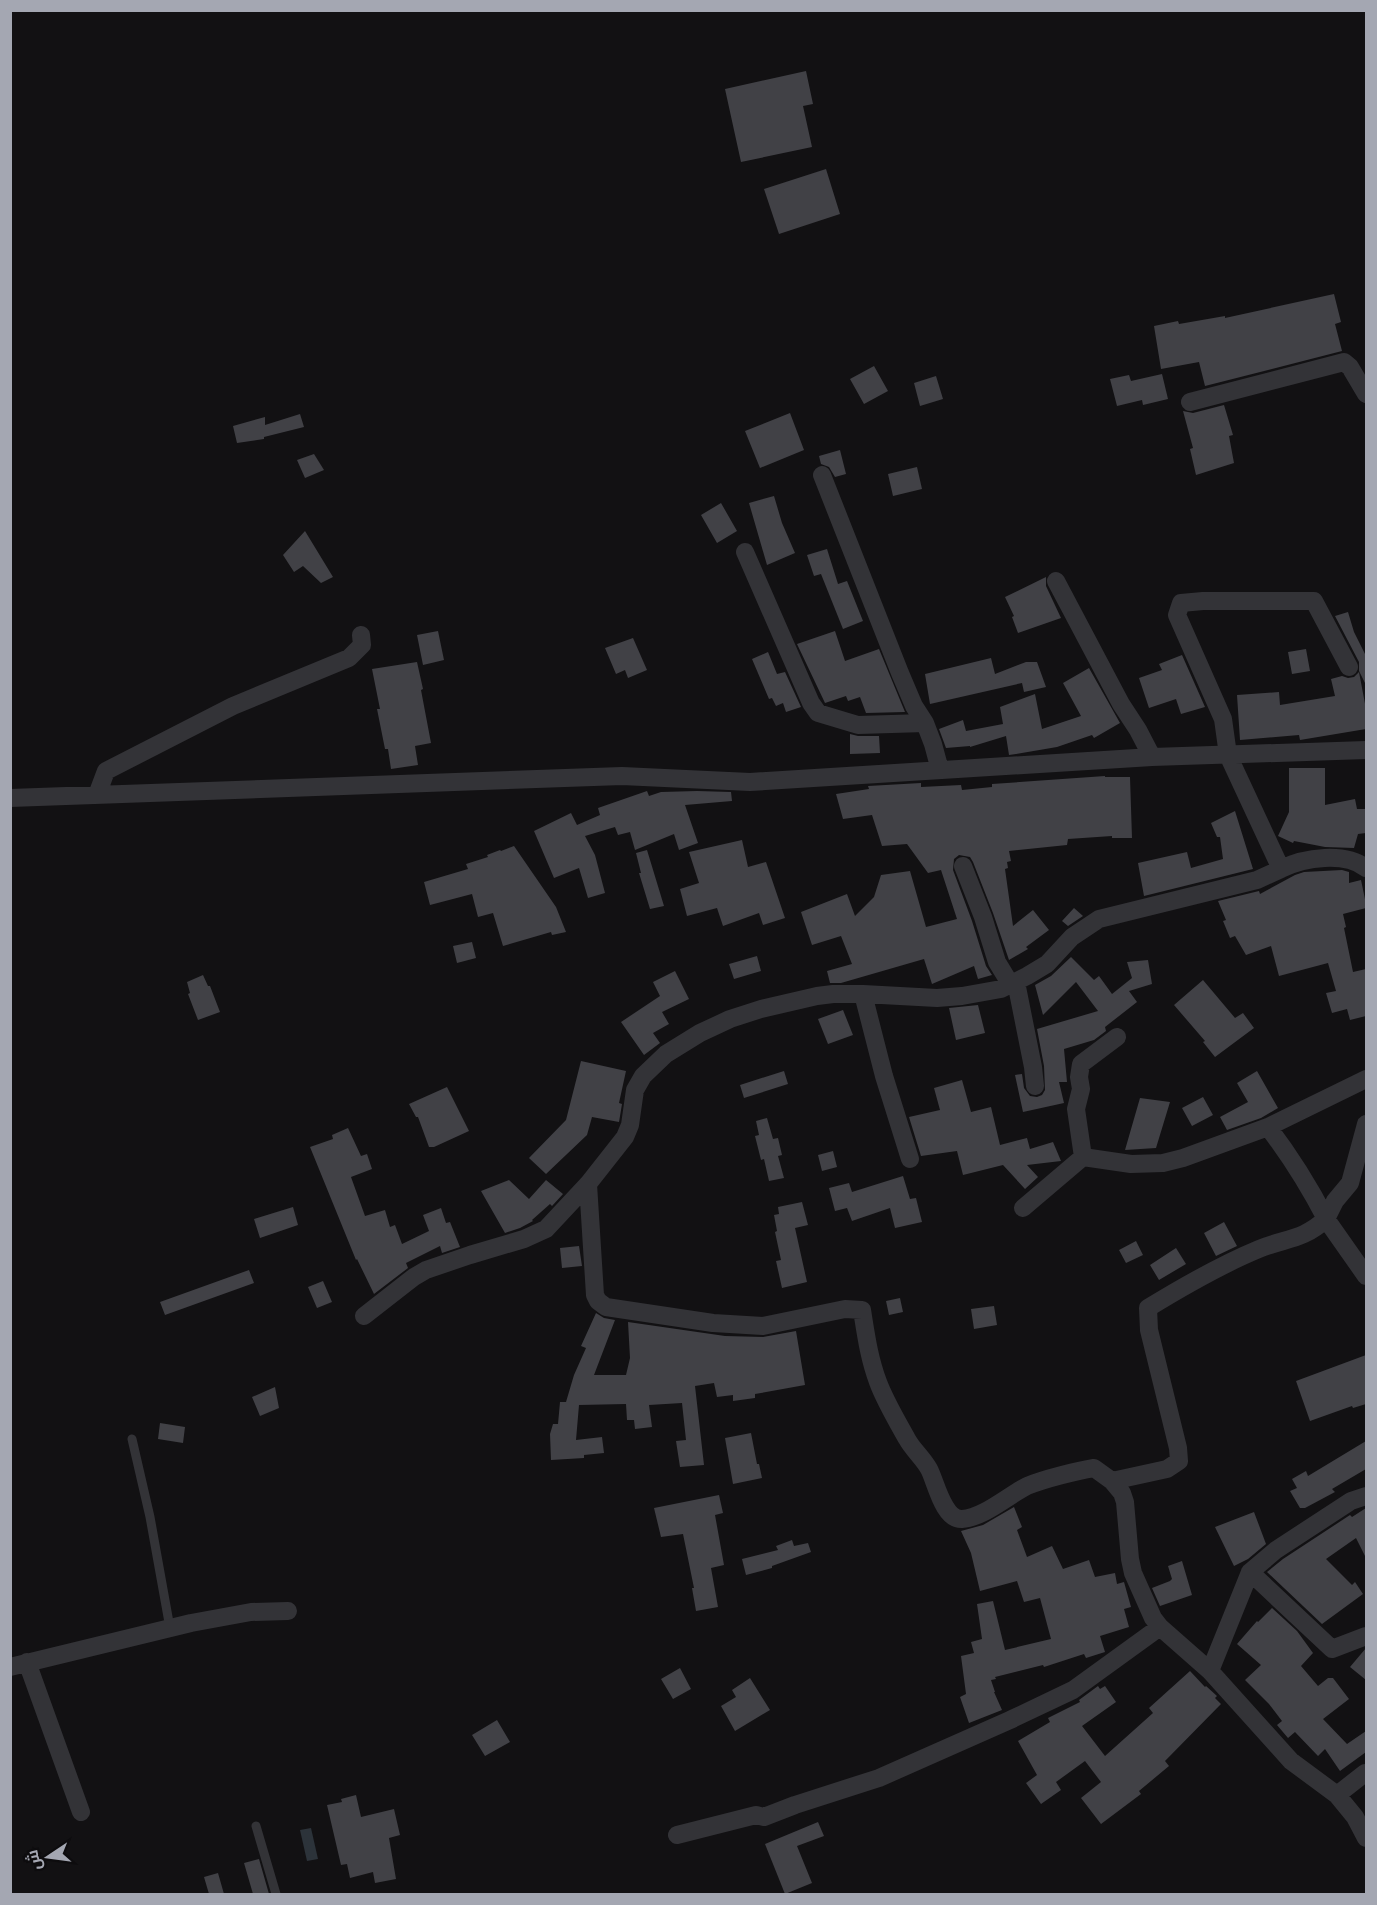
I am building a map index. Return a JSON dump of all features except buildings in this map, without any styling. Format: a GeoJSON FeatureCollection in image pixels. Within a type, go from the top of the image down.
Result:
{"type":"FeatureCollection","features":[{"type":"Feature","properties":{"kind":"street"},"geometry":{"type":"LineString","coordinates":[[1190,402],[1344,362],[1366,394]]}},
{"type":"Feature","properties":{"kind":"street"},"geometry":{"type":"LineString","coordinates":[[822,475],[900,673],[914,706],[925,723],[940,770]]}},
{"type":"Feature","properties":{"kind":"street"},"geometry":{"type":"LineString","coordinates":[[745,552],[811,703],[818,713],[858,725],[925,723]]}},
{"type":"Feature","properties":{"kind":"street"},"geometry":{"type":"LineString","coordinates":[[1056,581],[1121,704],[1152,757]]}},
{"type":"Feature","properties":{"kind":"street"},"geometry":{"type":"LineString","coordinates":[[1281,868],[1228,755],[1223,719],[1178,615],[1181,603],[1203,601],[1314,602],[1349,667]]}},
{"type":"Feature","properties":{"kind":"street"},"geometry":{"type":"LineString","coordinates":[[97,795],[106,771],[233,706],[349,658],[362,645],[361,635]]}},
{"type":"Feature","properties":{"kind":"street"},"geometry":{"type":"LineString","coordinates":[[10,798],[622,776],[750,782],[1152,757],[1366,750]]}},
{"type":"Feature","properties":{"kind":"street"},"geometry":{"type":"LineString","coordinates":[[364,1316],[426,1270],[535,1235],[546,1228],[588,1184],[625,1137],[630,1125],[635,1090],[643,1076],[666,1054],[700,1033],[720,1024],[761,1009],[833,994],[937,998],[1001,989],[1047,964],[1072,938],[1099,920],[1257,880],[1292,863],[1316,858],[1357,860],[1366,868]]}},
{"type":"Feature","properties":{"kind":"street"},"geometry":{"type":"LineString","coordinates":[[963,866],[984,917],[997,962],[1013,983],[1029,1047],[1035,1086]]}},
{"type":"Feature","properties":{"kind":"street"},"geometry":{"type":"LineString","coordinates":[[863,994],[884,1076],[910,1160]]}},
{"type":"Feature","properties":{"kind":"street"},"geometry":{"type":"LineString","coordinates":[[1083,1157],[1076,1109],[1081,1064],[1117,1036]]}},
{"type":"Feature","properties":{"kind":"street"},"geometry":{"type":"LineString","coordinates":[[1023,1208],[1083,1157],[1131,1164],[1183,1158],[1268,1127],[1366,1079]]}},
{"type":"Feature","properties":{"kind":"street"},"geometry":{"type":"LineString","coordinates":[[1112,1481],[1167,1469],[1179,1461],[1178,1448],[1149,1330],[1148,1308],[1214,1270],[1261,1248],[1298,1238],[1319,1225],[1326,1219],[1335,1201],[1350,1183],[1366,1124]]}},
{"type":"Feature","properties":{"kind":"street"},"geometry":{"type":"LineString","coordinates":[[1268,1127],[1293,1159],[1326,1219],[1366,1276]]}},
{"type":"Feature","properties":{"kind":"street"},"geometry":{"type":"LineString","coordinates":[[588,1184],[595,1295],[598,1301],[606,1307],[713,1323],[764,1326],[845,1309],[862,1310],[869,1351],[879,1384],[908,1442],[929,1469],[944,1506],[954,1518],[960,1520],[969,1518],[1005,1501],[1027,1486],[1079,1471],[1094,1468],[1112,1481],[1122,1493],[1125,1502],[1133,1573],[1153,1618],[1160,1627],[1210,1671],[1291,1761],[1337,1795],[1355,1817],[1366,1839]]}},
{"type":"Feature","properties":{"kind":"street"},"geometry":{"type":"LineString","coordinates":[[1210,1671],[1250,1572],[1276,1550],[1351,1501],[1366,1496]]}},
{"type":"Feature","properties":{"kind":"street"},"geometry":{"type":"LineString","coordinates":[[1250,1572],[1332,1650],[1366,1636]]}},
{"type":"Feature","properties":{"kind":"street"},"geometry":{"type":"LineString","coordinates":[[81,1812],[19,1665],[170,1628],[251,1612],[288,1611]]}},
{"type":"Feature","properties":{"kind":"street"},"geometry":{"type":"LineString","coordinates":[[677,1835],[756,1815],[764,1817],[920,1761],[1073,1690],[1160,1627]]}},
{"type":"Feature","properties":{"kind":"street"},"geometry":{"type":"LineString","coordinates":[[1337,1795],[1365,1773]]}},
{"type":"Feature","properties":{"kind":"lane"},"geometry":{"type":"LineString","coordinates":[[132,1439],[150,1517],[170,1628]]}},
{"type":"Feature","properties":{"kind":"lane"},"geometry":{"type":"LineString","coordinates":[[255,1826],[276,1894]]}},
{"type":"Feature","properties":{"kind":"shaded area"},"geometry":{"type":"Polygon","coordinates":[[[311,1828],[318,1859],[307,1861],[300,1830],[311,1828]]]}}]}
